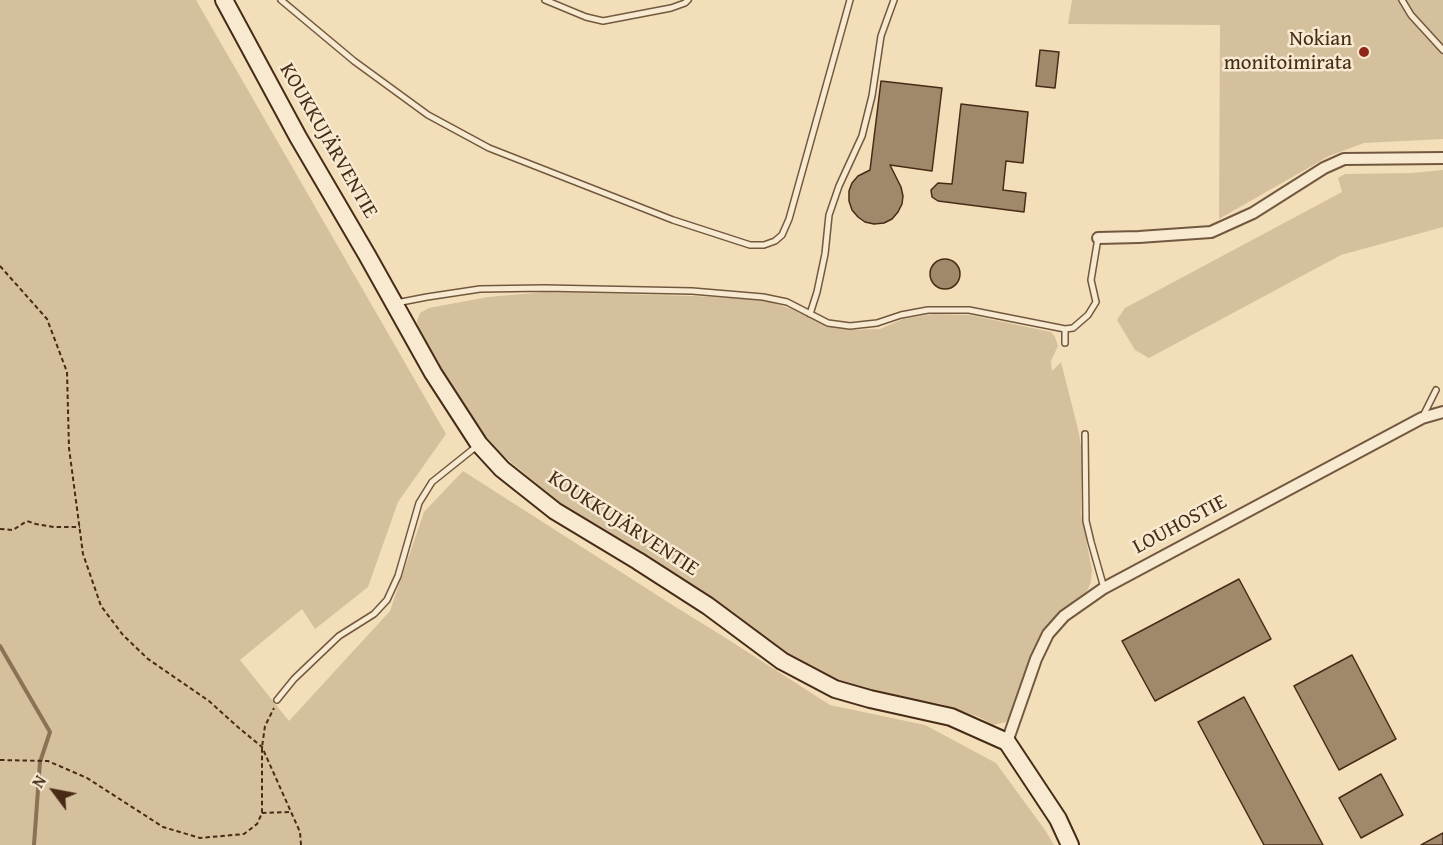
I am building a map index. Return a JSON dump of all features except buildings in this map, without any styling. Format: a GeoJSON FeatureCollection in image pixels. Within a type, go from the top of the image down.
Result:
{"type":"FeatureCollection","features":[{"type":"Feature","properties":{"kind":"street","name":"KOUKKUJÄRVENTIE"},"geometry":{"type":"LineString","coordinates":[[224,0],[298,137],[433,373],[479,444],[502,469],[555,511],[708,606],[782,661],[835,689],[951,717],[1008,742]]}},
{"type":"Feature","properties":{"kind":"street"},"geometry":{"type":"LineString","coordinates":[[1098,238],[1211,232],[1253,213],[1324,168],[1344,159],[1443,158]]}},
{"type":"Feature","properties":{"kind":"street","name":"LOUHOSTIE"},"geometry":{"type":"LineString","coordinates":[[1008,742],[1036,659],[1048,634],[1064,616],[1104,588],[1422,417],[1443,412]]}},
{"type":"Feature","properties":{"kind":"street"},"geometry":{"type":"LineString","coordinates":[[1008,742],[1058,819],[1070,845]]}},
{"type":"Feature","properties":{"kind":"lane"},"geometry":{"type":"LineString","coordinates":[[282,0],[354,61],[428,115],[489,148],[673,220],[750,244],[764,245],[775,241],[782,235],[789,219],[850,0]]}},
{"type":"Feature","properties":{"kind":"lane"},"geometry":{"type":"LineString","coordinates":[[545,0],[586,17],[603,21],[672,8],[688,0]]}},
{"type":"Feature","properties":{"kind":"lane"},"geometry":{"type":"LineString","coordinates":[[810,314],[818,292],[830,215],[839,186],[862,136],[872,96],[881,36],[894,0]]}},
{"type":"Feature","properties":{"kind":"lane"},"geometry":{"type":"LineString","coordinates":[[1402,0],[1411,15],[1443,50]]}},
{"type":"Feature","properties":{"kind":"lane"},"geometry":{"type":"LineString","coordinates":[[395,304],[480,289],[680,291],[763,297],[787,302],[828,323],[850,326],[877,323],[901,315],[928,310],[969,310],[1065,329],[1072,328],[1088,315],[1096,302],[1091,280],[1098,238]]}},
{"type":"Feature","properties":{"kind":"lane"},"geometry":{"type":"LineString","coordinates":[[1065,329],[1065,343]]}},
{"type":"Feature","properties":{"kind":"lane"},"geometry":{"type":"LineString","coordinates":[[1422,417],[1436,390]]}},
{"type":"Feature","properties":{"kind":"lane"},"geometry":{"type":"LineString","coordinates":[[1085,435],[1086,521],[1104,588]]}},
{"type":"Feature","properties":{"kind":"lane"},"geometry":{"type":"LineString","coordinates":[[277,700],[294,679],[339,636],[374,614],[387,600],[398,576],[418,503],[432,482],[479,444]]}},
{"type":"Feature","properties":{"kind":"path"},"geometry":{"type":"LineString","coordinates":[[0,266],[47,319],[67,372],[69,448],[83,554],[101,606],[123,635],[148,659],[209,701],[262,747],[300,832],[301,845]]}},
{"type":"Feature","properties":{"kind":"path"},"geometry":{"type":"LineString","coordinates":[[0,529],[13,530],[27,521],[54,527],[80,527]]}},
{"type":"Feature","properties":{"kind":"path"},"geometry":{"type":"LineString","coordinates":[[0,760],[48,761],[87,778],[163,827],[200,838],[244,834],[256,824],[262,813],[262,747],[265,726],[277,700]]}},
{"type":"Feature","properties":{"kind":"path"},"geometry":{"type":"LineString","coordinates":[[262,813],[292,812]]}},
{"type":"Feature","properties":{"kind":"shaded area"},"geometry":{"type":"Polygon","coordinates":[[[0,0],[196,0],[446,434],[398,502],[368,587],[315,629],[302,609],[240,660],[289,721],[390,611],[424,512],[463,471],[830,705],[925,725],[996,763],[1054,845],[0,845],[0,0]]]}},
{"type":"Feature","properties":{"kind":"shaded area"},"geometry":{"type":"Polygon","coordinates":[[[1072,0],[1443,0],[1443,139],[1364,143],[1329,156],[1219,219],[1220,25],[1068,24],[1072,0]]]}},
{"type":"Feature","properties":{"kind":"shaded area"},"geometry":{"type":"Polygon","coordinates":[[[1443,170],[1443,227],[1341,255],[1149,358],[1135,350],[1117,320],[1125,308],[1342,192],[1338,178],[1345,174],[1443,170]]]}},
{"type":"Feature","properties":{"kind":"shaded area"},"geometry":{"type":"Polygon","coordinates":[[[546,292],[765,300],[828,326],[850,330],[880,329],[903,319],[933,314],[970,315],[1051,332],[1058,346],[1051,361],[1052,371],[1061,362],[1082,451],[1081,514],[1092,570],[1091,582],[1087,591],[1062,611],[1043,632],[1006,722],[993,725],[979,717],[941,704],[878,694],[838,681],[786,654],[710,597],[565,507],[501,454],[483,433],[444,378],[421,338],[417,321],[420,313],[429,308],[488,297],[546,292]]]}},
{"type":"Feature","properties":{"kind":"waterway"},"geometry":{"type":"LineString","coordinates":[[0,646],[50,732],[40,762],[34,845]]}},
{"type":"Feature","properties":{"kind":"place","name":"Nokian monitoimirata"},"geometry":{"type":"Point","coordinates":[1364,52]}}]}
